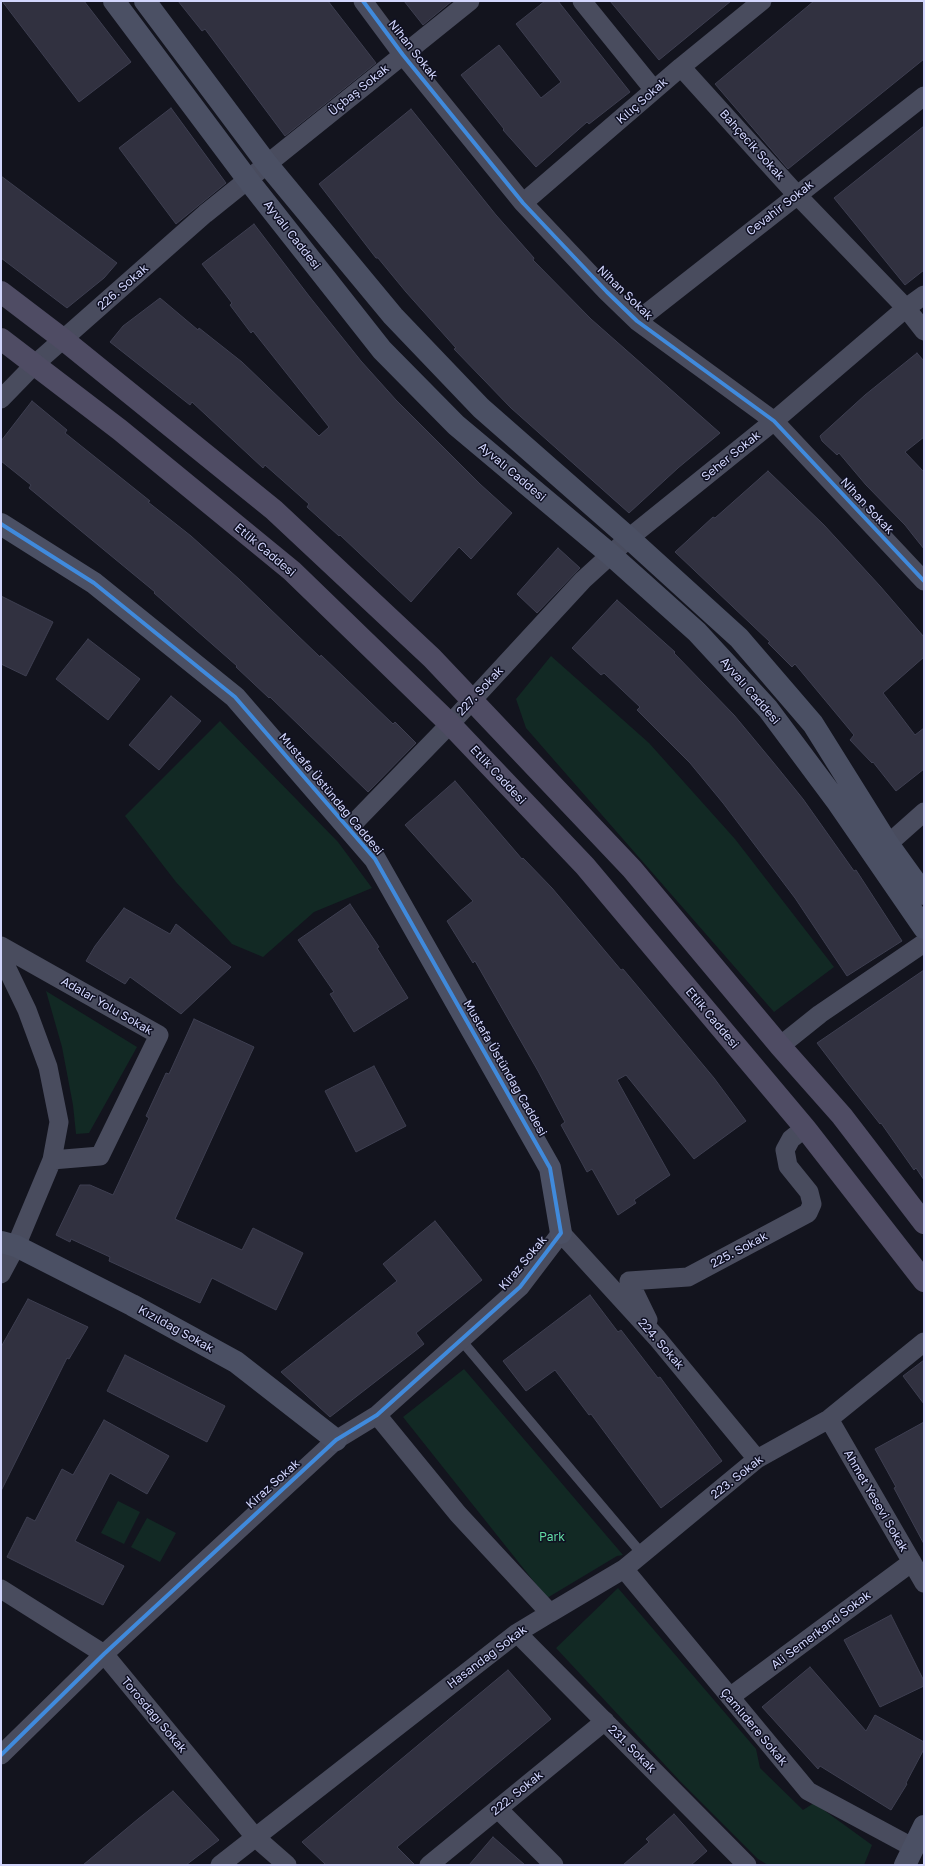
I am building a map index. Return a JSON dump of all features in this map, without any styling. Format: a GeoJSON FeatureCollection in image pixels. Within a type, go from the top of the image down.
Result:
{"type":"FeatureCollection","features":[{"type":"Feature","properties":{"kind":"main road","name":"Ayvalı Caddesi"},"geometry":{"type":"LineString","coordinates":[[114,1],[248,180],[388,355],[456,425],[611,555],[696,632],[768,709],[838,803],[924,928]]}},
{"type":"Feature","properties":{"kind":"main road","name":"Ayvalı Caddesi"},"geometry":{"type":"LineString","coordinates":[[145,1],[267,164],[393,316],[481,408],[629,538],[739,638],[812,724],[888,844],[924,894]]}},
{"type":"Feature","properties":{"kind":"main road"},"geometry":{"type":"LineString","coordinates":[[1,292],[64,340],[274,510],[432,658],[632,870],[780,1046],[842,1116],[924,1223]]}},
{"type":"Feature","properties":{"kind":"main road","name":"Etlik Caddesi"},"geometry":{"type":"LineString","coordinates":[[1,339],[120,430],[292,571],[450,724],[585,866],[805,1128],[924,1281]]}},
{"type":"Feature","properties":{"kind":"main road","name":"Mustafa Üstündağ Caddesi"},"geometry":{"type":"LineString","coordinates":[[1,524],[94,583],[235,697],[375,859],[550,1168],[561,1233]]}},
{"type":"Feature","properties":{"kind":"main road","name":"Kızıldağ Sokak"},"geometry":{"type":"LineString","coordinates":[[9,1244],[132,1305],[236,1362],[336,1440]]}},
{"type":"Feature","properties":{"kind":"main road"},"geometry":{"type":"LineString","coordinates":[[909,1857],[924,1826]]}},
{"type":"Feature","properties":{"kind":"street","name":"Nihan Sokak"},"geometry":{"type":"LineString","coordinates":[[363,1],[403,55],[523,203],[607,292],[637,321],[774,421],[924,581]]}},
{"type":"Feature","properties":{"kind":"street","name":"Üçbaş Sokak"},"geometry":{"type":"LineString","coordinates":[[248,180],[470,1]]}},
{"type":"Feature","properties":{"kind":"street"},"geometry":{"type":"LineString","coordinates":[[582,1],[654,90]]}},
{"type":"Feature","properties":{"kind":"street","name":"Kılıç Sokak"},"geometry":{"type":"LineString","coordinates":[[523,203],[681,67],[762,1]]}},
{"type":"Feature","properties":{"kind":"street","name":"Bahçecik Sokak"},"geometry":{"type":"LineString","coordinates":[[681,67],[797,195],[906,308],[924,331]]}},
{"type":"Feature","properties":{"kind":"street","name":"Cevahir Sokak"},"geometry":{"type":"LineString","coordinates":[[637,321],[924,96]]}},
{"type":"Feature","properties":{"kind":"street","name":"226. Sokak"},"geometry":{"type":"LineString","coordinates":[[1,399],[35,364],[205,214],[248,180]]}},
{"type":"Feature","properties":{"kind":"street","name":"Seher Sokak"},"geometry":{"type":"LineString","coordinates":[[611,555],[629,538],[774,421],[906,308],[924,295]]}},
{"type":"Feature","properties":{"kind":"street","name":"227. Sokak"},"geometry":{"type":"LineString","coordinates":[[348,829],[450,724],[583,580],[611,555]]}},
{"type":"Feature","properties":{"kind":"street"},"geometry":{"type":"LineString","coordinates":[[888,844],[924,812]]}},
{"type":"Feature","properties":{"kind":"street"},"geometry":{"type":"LineString","coordinates":[[780,1046],[820,1014],[924,943]]}},
{"type":"Feature","properties":{"kind":"street","name":"Adalar Yolu Sokak"},"geometry":{"type":"LineString","coordinates":[[1,946],[159,1036],[100,1156],[52,1160]]}},
{"type":"Feature","properties":{"kind":"street"},"geometry":{"type":"LineString","coordinates":[[1,956],[28,1010],[48,1067],[59,1122],[52,1160],[9,1244],[1,1274]]}},
{"type":"Feature","properties":{"kind":"street","name":"225. Sokak"},"geometry":{"type":"LineString","coordinates":[[657,1338],[629,1281],[688,1277],[808,1213],[812,1204],[809,1192],[788,1166],[785,1150],[791,1139],[805,1128]]}},
{"type":"Feature","properties":{"kind":"street","name":"224. Sokak"},"geometry":{"type":"LineString","coordinates":[[561,1233],[657,1338],[757,1459]]}},
{"type":"Feature","properties":{"kind":"street","name":"Kiraz Sokak"},"geometry":{"type":"LineString","coordinates":[[1,1754],[104,1654],[336,1440],[377,1415],[520,1287],[561,1233]]}},
{"type":"Feature","properties":{"kind":"street","name":"223. Sokak"},"geometry":{"type":"LineString","coordinates":[[550,1613],[624,1569],[757,1459],[829,1419],[924,1342]]}},
{"type":"Feature","properties":{"kind":"street"},"geometry":{"type":"LineString","coordinates":[[377,1415],[458,1514],[550,1613]]}},
{"type":"Feature","properties":{"kind":"street","name":"Ahmet Yesevi Sokak"},"geometry":{"type":"LineString","coordinates":[[829,1419],[924,1583]]}},
{"type":"Feature","properties":{"kind":"street","name":"Ali Semerkand Sokak"},"geometry":{"type":"LineString","coordinates":[[730,1697],[912,1562]]}},
{"type":"Feature","properties":{"kind":"street","name":"Çamlıdere Sokak"},"geometry":{"type":"LineString","coordinates":[[624,1569],[808,1792],[909,1857]]}},
{"type":"Feature","properties":{"kind":"street","name":"Torosdağı Sokak"},"geometry":{"type":"LineString","coordinates":[[1,1589],[104,1654],[255,1837],[287,1865]]}},
{"type":"Feature","properties":{"kind":"street","name":"Hasandağ Sokak"},"geometry":{"type":"LineString","coordinates":[[220,1865],[517,1632],[550,1613]]}},
{"type":"Feature","properties":{"kind":"street","name":"231. Sokak"},"geometry":{"type":"LineString","coordinates":[[517,1632],[605,1721],[737,1861]]}},
{"type":"Feature","properties":{"kind":"street","name":"222. Sokak"},"geometry":{"type":"LineString","coordinates":[[429,1865],[605,1721]]}},
{"type":"Feature","properties":{"kind":"street"},"geometry":{"type":"LineString","coordinates":[[498,1809],[554,1865]]}},
{"type":"Feature","properties":{"kind":"lane"},"geometry":{"type":"LineString","coordinates":[[461,1340],[642,1554]]}},
{"type":"Feature","properties":{"kind":"green space"},"geometry":{"type":"Polygon","coordinates":[[[551,656],[649,743],[735,839],[834,967],[774,1012],[526,728],[516,699],[551,656]]]}},
{"type":"Feature","properties":{"kind":"green space"},"geometry":{"type":"Polygon","coordinates":[[[220,721],[338,842],[372,888],[314,912],[263,957],[232,944],[176,882],[125,816],[220,721]]]}},
{"type":"Feature","properties":{"kind":"green space"},"geometry":{"type":"Polygon","coordinates":[[[46,991],[137,1047],[89,1133],[76,1134],[73,1105],[62,1047],[46,991]]]}},
{"type":"Feature","properties":{"kind":"green space","name":"Park"},"geometry":{"type":"Polygon","coordinates":[[[464,1369],[623,1555],[617,1556],[547,1598],[403,1417],[464,1369]]]}},
{"type":"Feature","properties":{"kind":"green space"},"geometry":{"type":"Polygon","coordinates":[[[118,1501],[140,1512],[124,1544],[101,1533],[118,1501]]]}},
{"type":"Feature","properties":{"kind":"green space"},"geometry":{"type":"Polygon","coordinates":[[[147,1518],[176,1533],[160,1562],[131,1547],[147,1518]]]}},
{"type":"Feature","properties":{"kind":"green space"},"geometry":{"type":"Polygon","coordinates":[[[618,1588],[756,1749],[760,1768],[803,1810],[814,1803],[872,1845],[864,1865],[768,1865],[758,1859],[679,1780],[556,1648],[618,1588]]]}},
{"type":"Feature","properties":{"kind":"building"},"geometry":{"type":"Polygon","coordinates":[[[2,1],[84,1],[131,62],[79,102],[2,1]]]}},
{"type":"Feature","properties":{"kind":"building"},"geometry":{"type":"Polygon","coordinates":[[[178,1],[328,1],[376,63],[285,136],[205,29],[202,31],[178,1]]]}},
{"type":"Feature","properties":{"kind":"building"},"geometry":{"type":"Polygon","coordinates":[[[404,1],[452,1],[423,25],[404,1]]]}},
{"type":"Feature","properties":{"kind":"building"},"geometry":{"type":"Polygon","coordinates":[[[545,1],[558,1],[630,92],[589,124],[587,122],[536,167],[503,130],[504,129],[461,75],[499,45],[541,98],[561,82],[516,24],[545,1]]]}},
{"type":"Feature","properties":{"kind":"building"},"geometry":{"type":"Polygon","coordinates":[[[610,1],[731,1],[659,60],[610,1]]]}},
{"type":"Feature","properties":{"kind":"building"},"geometry":{"type":"Polygon","coordinates":[[[814,1],[924,1],[924,59],[788,169],[715,84],[814,1]]]}},
{"type":"Feature","properties":{"kind":"building"},"geometry":{"type":"Polygon","coordinates":[[[171,108],[226,183],[176,224],[119,148],[171,108]]]}},
{"type":"Feature","properties":{"kind":"building"},"geometry":{"type":"Polygon","coordinates":[[[411,109],[496,215],[534,258],[533,260],[591,319],[720,433],[678,468],[629,513],[511,408],[454,349],[456,348],[378,258],[376,258],[319,184],[411,109]]]}},
{"type":"Feature","properties":{"kind":"building"},"geometry":{"type":"Polygon","coordinates":[[[924,126],[924,270],[905,285],[834,198],[924,126]]]}},
{"type":"Feature","properties":{"kind":"building"},"geometry":{"type":"Polygon","coordinates":[[[1,176],[117,263],[104,278],[67,308],[1,258],[1,176]]]}},
{"type":"Feature","properties":{"kind":"building"},"geometry":{"type":"Polygon","coordinates":[[[254,224],[361,361],[396,400],[480,484],[512,513],[471,559],[459,547],[411,602],[340,535],[339,536],[307,507],[309,504],[265,465],[263,468],[192,402],[190,405],[110,342],[123,326],[160,298],[198,330],[199,328],[242,362],[319,436],[329,427],[253,331],[251,333],[230,305],[232,303],[202,264],[254,224]]]}},
{"type":"Feature","properties":{"kind":"building"},"geometry":{"type":"Polygon","coordinates":[[[917,353],[924,361],[924,437],[905,452],[924,472],[924,549],[905,525],[866,485],[839,453],[837,455],[822,441],[820,436],[865,395],[917,353]]]}},
{"type":"Feature","properties":{"kind":"building"},"geometry":{"type":"Polygon","coordinates":[[[32,401],[67,430],[65,433],[191,536],[240,580],[320,657],[321,655],[393,724],[395,722],[416,743],[368,792],[270,697],[269,698],[236,667],[237,666],[154,593],[155,592],[29,488],[31,485],[1,461],[1,441],[32,401]]]}},
{"type":"Feature","properties":{"kind":"building"},"geometry":{"type":"Polygon","coordinates":[[[768,471],[824,525],[924,637],[924,657],[883,693],[915,735],[924,728],[924,769],[896,791],[873,762],[872,763],[850,740],[854,735],[795,664],[792,667],[768,643],[770,642],[675,552],[713,517],[715,518],[768,471]]]}},
{"type":"Feature","properties":{"kind":"building"},"geometry":{"type":"Polygon","coordinates":[[[558,548],[580,568],[537,613],[517,594],[558,548]]]}},
{"type":"Feature","properties":{"kind":"building"},"geometry":{"type":"Polygon","coordinates":[[[1,596],[53,622],[26,676],[1,664],[1,596]]]}},
{"type":"Feature","properties":{"kind":"building"},"geometry":{"type":"Polygon","coordinates":[[[617,600],[675,652],[674,653],[734,715],[803,799],[854,871],[856,870],[902,941],[847,976],[795,898],[723,803],[690,763],[637,710],[640,707],[604,673],[601,675],[572,648],[617,600]]]}},
{"type":"Feature","properties":{"kind":"building"},"geometry":{"type":"Polygon","coordinates":[[[88,639],[140,679],[108,720],[56,679],[88,639]]]}},
{"type":"Feature","properties":{"kind":"building"},"geometry":{"type":"Polygon","coordinates":[[[171,696],[201,721],[159,770],[129,745],[171,696]]]}},
{"type":"Feature","properties":{"kind":"building"},"geometry":{"type":"Polygon","coordinates":[[[455,781],[522,859],[523,858],[552,888],[621,970],[623,969],[714,1078],[746,1121],[694,1159],[626,1075],[617,1080],[670,1175],[634,1200],[636,1203],[618,1215],[592,1169],[587,1172],[561,1125],[565,1122],[538,1071],[475,961],[473,963],[447,921],[473,901],[405,825],[455,781]]]}},
{"type":"Feature","properties":{"kind":"building"},"geometry":{"type":"Polygon","coordinates":[[[350,904],[379,947],[377,948],[408,998],[354,1032],[330,994],[334,992],[298,940],[350,904]]]}},
{"type":"Feature","properties":{"kind":"building"},"geometry":{"type":"Polygon","coordinates":[[[124,908],[170,934],[176,924],[231,967],[181,1014],[130,977],[125,984],[86,961],[95,946],[124,908]]]}},
{"type":"Feature","properties":{"kind":"building"},"geometry":{"type":"Polygon","coordinates":[[[924,970],[924,1180],[916,1168],[914,1170],[881,1123],[880,1124],[817,1043],[924,970]]]}},
{"type":"Feature","properties":{"kind":"building"},"geometry":{"type":"Polygon","coordinates":[[[194,1019],[254,1047],[175,1219],[242,1250],[253,1228],[303,1253],[276,1310],[212,1278],[200,1303],[109,1261],[110,1257],[71,1239],[70,1242],[56,1235],[80,1185],[90,1185],[113,1195],[149,1118],[146,1116],[166,1073],[169,1074],[194,1019]]]}},
{"type":"Feature","properties":{"kind":"building"},"geometry":{"type":"Polygon","coordinates":[[[374,1066],[406,1126],[356,1152],[325,1091],[374,1066]]]}},
{"type":"Feature","properties":{"kind":"building"},"geometry":{"type":"Polygon","coordinates":[[[435,1221],[482,1280],[416,1333],[424,1344],[330,1417],[281,1372],[397,1281],[383,1264],[435,1221]]]}},
{"type":"Feature","properties":{"kind":"building"},"geometry":{"type":"Polygon","coordinates":[[[590,1295],[618,1332],[621,1330],[658,1378],[660,1377],[722,1461],[661,1508],[591,1414],[589,1415],[555,1370],[526,1391],[503,1361],[590,1295]]]}},
{"type":"Feature","properties":{"kind":"building"},"geometry":{"type":"Polygon","coordinates":[[[28,1299],[88,1327],[69,1359],[67,1358],[1,1491],[1,1347],[28,1299]]]}},
{"type":"Feature","properties":{"kind":"building"},"geometry":{"type":"Polygon","coordinates":[[[125,1355],[225,1406],[207,1442],[107,1391],[125,1355]]]}},
{"type":"Feature","properties":{"kind":"building"},"geometry":{"type":"Polygon","coordinates":[[[924,1360],[924,1404],[903,1376],[924,1360]]]}},
{"type":"Feature","properties":{"kind":"building"},"geometry":{"type":"Polygon","coordinates":[[[104,1420],[169,1456],[147,1494],[110,1473],[75,1541],[124,1566],[103,1605],[7,1557],[27,1517],[35,1521],[62,1469],[73,1475],[104,1420]]]}},
{"type":"Feature","properties":{"kind":"building"},"geometry":{"type":"Polygon","coordinates":[[[924,1422],[924,1544],[894,1488],[896,1487],[875,1449],[924,1422]]]}},
{"type":"Feature","properties":{"kind":"building"},"geometry":{"type":"Polygon","coordinates":[[[891,1615],[924,1681],[924,1686],[880,1707],[844,1640],[891,1615]]]}},
{"type":"Feature","properties":{"kind":"building"},"geometry":{"type":"Polygon","coordinates":[[[810,1667],[866,1731],[875,1715],[924,1742],[924,1749],[906,1783],[907,1784],[891,1810],[820,1766],[818,1769],[762,1707],[810,1667]]]}},
{"type":"Feature","properties":{"kind":"building"},"geometry":{"type":"Polygon","coordinates":[[[508,1670],[551,1719],[397,1847],[415,1865],[326,1865],[302,1842],[508,1670]]]}},
{"type":"Feature","properties":{"kind":"building"},"geometry":{"type":"Polygon","coordinates":[[[173,1791],[219,1840],[186,1865],[83,1865],[138,1819],[173,1791]]]}},
{"type":"Feature","properties":{"kind":"building"},"geometry":{"type":"Polygon","coordinates":[[[674,1814],[707,1851],[691,1865],[623,1865],[649,1842],[646,1839],[674,1814]]]}},
{"type":"Feature","properties":{"kind":"building"},"geometry":{"type":"Polygon","coordinates":[[[493,1837],[525,1865],[469,1865],[493,1837]]]}},
{"type":"Feature","properties":{"kind":"cycle path"},"geometry":{"type":"LineString","coordinates":[[363,1],[403,55],[523,203],[607,292],[637,321],[774,421],[924,581]]}},
{"type":"Feature","properties":{"kind":"cycle path"},"geometry":{"type":"LineString","coordinates":[[1,524],[94,583],[235,697],[375,859],[550,1168],[561,1233],[520,1287],[377,1415],[336,1440],[104,1654],[1,1755]]}}]}
